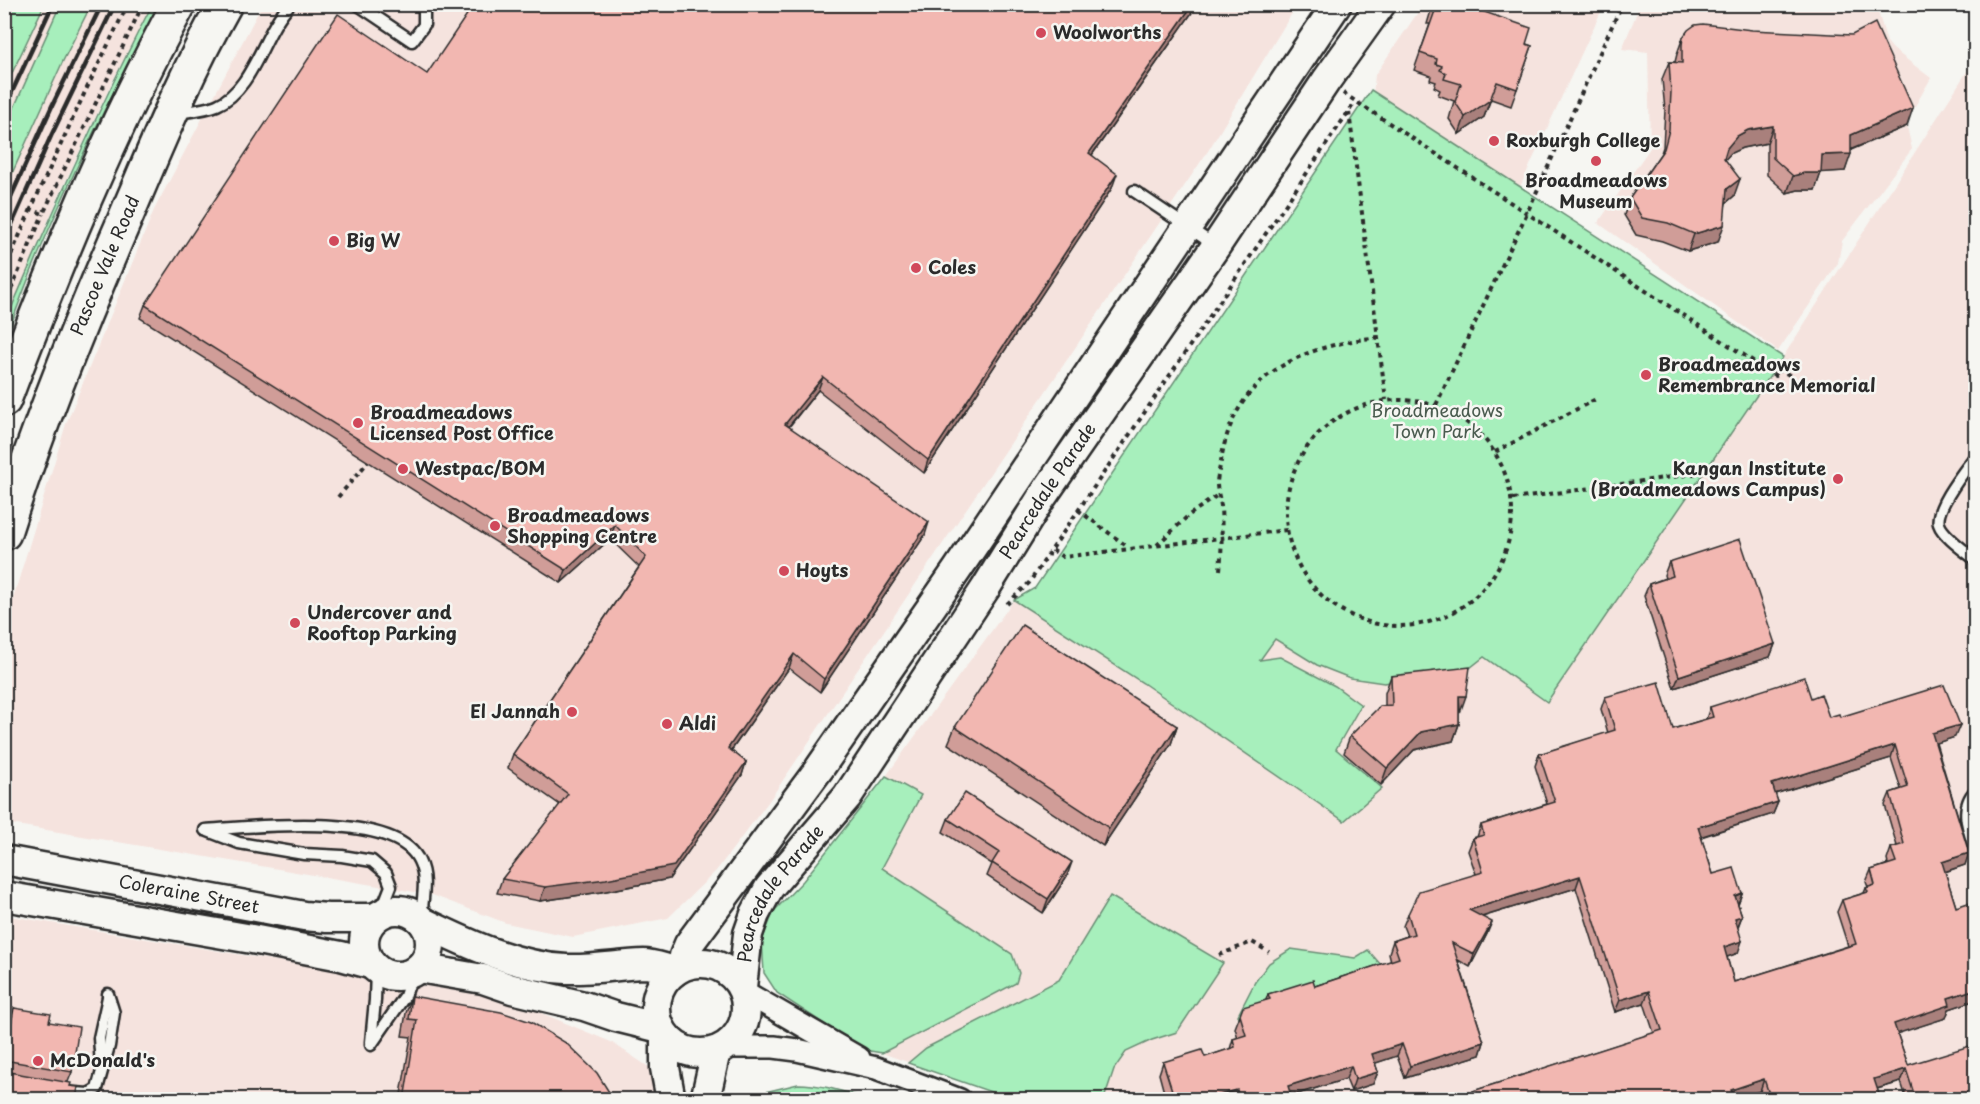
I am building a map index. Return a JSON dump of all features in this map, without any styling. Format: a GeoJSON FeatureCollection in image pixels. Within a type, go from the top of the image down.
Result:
{"type":"FeatureCollection","features":[{"type":"Feature","properties":{"kind":"main road"},"geometry":{"type":"LineString","coordinates":[[4,400],[66,242],[106,150],[179,4]]}},
{"type":"Feature","properties":{"kind":"main road","name":"Pascoe Vale Road"},"geometry":{"type":"LineString","coordinates":[[4,533],[52,393],[96,285],[170,115],[225,4]]}},
{"type":"Feature","properties":{"kind":"street","name":"Pearcedale Parade"},"geometry":{"type":"LineString","coordinates":[[679,969],[689,944],[819,769],[970,551],[1337,4]]}},
{"type":"Feature","properties":{"kind":"street","name":"Pearcedale Parade"},"geometry":{"type":"LineString","coordinates":[[742,989],[748,934],[755,914],[769,888],[847,797],[985,589],[1040,500],[1381,4]]}},
{"type":"Feature","properties":{"kind":"street","name":"Coleraine Street"},"geometry":{"type":"LineString","coordinates":[[4,860],[304,916],[327,918],[377,916]]}},
{"type":"Feature","properties":{"kind":"street","name":"Coleraine Street"},"geometry":{"type":"LineString","coordinates":[[4,896],[263,941],[341,956],[373,966]]}},
{"type":"Feature","properties":{"kind":"street"},"geometry":{"type":"LineString","coordinates":[[876,1068],[742,989],[729,973],[707,963],[679,969],[646,964],[602,969],[565,969],[484,950],[422,921],[414,914],[397,910],[377,916],[364,935],[365,955],[373,966],[384,974],[394,976],[416,970],[483,979],[512,989],[584,1006],[663,1032],[675,1046],[688,1052],[702,1053],[720,1049],[774,1047],[876,1068],[960,1100]]}},
{"type":"Feature","properties":{"kind":"street"},"geometry":{"type":"LineString","coordinates":[[416,970],[426,960],[430,941],[422,921]]}},
{"type":"Feature","properties":{"kind":"street"},"geometry":{"type":"LineString","coordinates":[[671,1100],[665,1068],[663,1032],[656,1013],[657,997],[664,982],[679,969]]}},
{"type":"Feature","properties":{"kind":"street"},"geometry":{"type":"LineString","coordinates":[[705,1100],[720,1049],[736,1037],[744,1023],[746,1007],[742,989]]}},
{"type":"Feature","properties":{"kind":"lane"},"geometry":{"type":"LineString","coordinates":[[170,115],[216,105],[235,93],[290,4]]}},
{"type":"Feature","properties":{"kind":"lane"},"geometry":{"type":"LineString","coordinates":[[357,4],[412,40],[424,24],[424,4]]}},
{"type":"Feature","properties":{"kind":"lane"},"geometry":{"type":"LineString","coordinates":[[1134,191],[1216,246]]}},
{"type":"Feature","properties":{"kind":"lane"},"geometry":{"type":"LineString","coordinates":[[1976,455],[1940,508],[1939,524],[1945,534],[1976,560]]}},
{"type":"Feature","properties":{"kind":"lane"},"geometry":{"type":"LineString","coordinates":[[1976,790],[1969,797],[1965,815],[1976,852]]}},
{"type":"Feature","properties":{"kind":"lane"},"geometry":{"type":"LineString","coordinates":[[377,916],[391,886],[386,873],[372,861],[342,856],[304,854],[239,843],[205,830],[319,825],[377,832],[395,838],[406,844],[420,861],[424,874],[422,921]]}},
{"type":"Feature","properties":{"kind":"lane"},"geometry":{"type":"LineString","coordinates":[[373,966],[375,1000],[371,1045],[405,996],[416,970]]}},
{"type":"Feature","properties":{"kind":"lane"},"geometry":{"type":"LineString","coordinates":[[48,1089],[88,1094],[97,1089],[102,1077],[114,1013],[108,994]]}},
{"type":"Feature","properties":{"kind":"path"},"geometry":{"type":"LineString","coordinates":[[4,9],[6,4]]}},
{"type":"Feature","properties":{"kind":"path"},"geometry":{"type":"LineString","coordinates":[[4,271],[31,208],[128,4]]}},
{"type":"Feature","properties":{"kind":"path"},"geometry":{"type":"LineString","coordinates":[[4,306],[43,214],[143,4]]}},
{"type":"Feature","properties":{"kind":"path"},"geometry":{"type":"LineString","coordinates":[[1436,405],[1622,4]]}},
{"type":"Feature","properties":{"kind":"path"},"geometry":{"type":"LineString","coordinates":[[1326,81],[1776,376],[1780,370],[1791,376]]}},
{"type":"Feature","properties":{"kind":"path"},"geometry":{"type":"LineString","coordinates":[[1007,604],[1029,583],[1052,550],[1355,102]]}},
{"type":"Feature","properties":{"kind":"path"},"geometry":{"type":"LineString","coordinates":[[1348,111],[1386,400]]}},
{"type":"Feature","properties":{"kind":"path"},"geometry":{"type":"LineString","coordinates":[[31,208],[43,214]]}},
{"type":"Feature","properties":{"kind":"path"},"geometry":{"type":"LineString","coordinates":[[1220,570],[1222,537],[1217,484],[1229,425],[1239,406],[1258,384],[1278,368],[1302,355],[1326,346],[1378,337]]}},
{"type":"Feature","properties":{"kind":"path"},"geometry":{"type":"LineString","coordinates":[[1495,452],[1599,398]]}},
{"type":"Feature","properties":{"kind":"path"},"geometry":{"type":"LineString","coordinates":[[1386,400],[1416,400],[1436,405],[1465,420],[1488,441],[1504,468],[1513,499],[1512,530],[1503,561],[1485,587],[1462,608],[1433,622],[1401,627],[1370,622],[1340,610],[1316,590],[1298,564],[1287,530],[1286,504],[1289,483],[1296,464],[1307,446],[1320,430],[1336,418],[1355,408],[1386,400]]}},
{"type":"Feature","properties":{"kind":"path"},"geometry":{"type":"LineString","coordinates":[[338,497],[368,462]]}},
{"type":"Feature","properties":{"kind":"path"},"geometry":{"type":"LineString","coordinates":[[1513,499],[1707,472],[1719,466]]}},
{"type":"Feature","properties":{"kind":"path"},"geometry":{"type":"LineString","coordinates":[[1157,545],[1189,516],[1219,494]]}},
{"type":"Feature","properties":{"kind":"path"},"geometry":{"type":"LineString","coordinates":[[1078,510],[1129,548]]}},
{"type":"Feature","properties":{"kind":"path"},"geometry":{"type":"LineString","coordinates":[[1052,550],[1063,557],[1287,530]]}},
{"type":"Feature","properties":{"kind":"path"},"geometry":{"type":"LineString","coordinates":[[1219,955],[1252,942],[1269,952]]}},
{"type":"Feature","properties":{"kind":"path"},"geometry":{"type":"LineString","coordinates":[[758,1092],[765,1100]]}},
{"type":"Feature","properties":{"kind":"shaded area"},"geometry":{"type":"Polygon","coordinates":[[[44,5],[60,5],[5,128],[4,88],[44,5]]]}},
{"type":"Feature","properties":{"kind":"shaded area"},"geometry":{"type":"Polygon","coordinates":[[[91,5],[152,5],[111,84],[61,191],[5,323],[5,189],[91,5]]]}},
{"type":"Feature","properties":{"kind":"shaded area","name":"Broadmeadows Shopping Centre"},"geometry":{"type":"Polygon","coordinates":[[[262,5],[1297,5],[1208,151],[769,801],[716,871],[668,918],[573,937],[506,923],[432,895],[5,823],[4,628],[66,424],[154,210],[262,5]]]}},
{"type":"Feature","properties":{"kind":"shaded area","name":"Roxburgh College"},"geometry":{"type":"Polygon","coordinates":[[[1423,5],[1604,5],[1520,187],[1373,95],[1375,75],[1423,5]]]}},
{"type":"Feature","properties":{"kind":"shaded area"},"geometry":{"type":"Polygon","coordinates":[[[1640,5],[1876,5],[1887,42],[1931,78],[1906,122],[1912,149],[1842,241],[1838,263],[1778,351],[1598,223],[1650,148],[1648,52],[1622,49],[1640,5]]]}},
{"type":"Feature","properties":{"kind":"shaded area","name":"Kangan Institute (Broadmeadows Campus)"},"geometry":{"type":"Polygon","coordinates":[[[1975,59],[1975,1099],[1011,1099],[882,1053],[812,878],[1014,600],[1212,727],[1275,638],[1317,665],[1350,678],[1466,671],[1484,657],[1547,702],[1783,357],[1975,59]]]}},
{"type":"Feature","properties":{"kind":"shaded area"},"geometry":{"type":"Polygon","coordinates":[[[4,915],[510,1000],[611,1042],[676,1085],[676,1099],[5,1099],[4,915]]]}},
{"type":"Feature","properties":{"kind":"green space"},"geometry":{"type":"Polygon","coordinates":[[[4,5],[44,5],[5,88],[4,5]]]}},
{"type":"Feature","properties":{"kind":"green space"},"geometry":{"type":"Polygon","coordinates":[[[60,5],[91,5],[5,189],[5,128],[60,5]]]}},
{"type":"Feature","properties":{"kind":"green space"},"geometry":{"type":"Polygon","coordinates":[[[152,5],[159,5],[116,87],[56,212],[5,341],[5,323],[40,242],[94,123],[152,5]]]}},
{"type":"Feature","properties":{"kind":"green space","name":"Broadmeadows Town Park"},"geometry":{"type":"Polygon","coordinates":[[[1371,90],[1783,357],[1547,702],[1484,657],[1466,671],[1384,683],[1350,678],[1317,665],[1275,639],[1260,660],[1280,657],[1335,686],[1361,705],[1336,749],[1382,788],[1344,821],[1143,683],[1014,600],[1035,588],[1371,90]]]}},
{"type":"Feature","properties":{"kind":"green space"},"geometry":{"type":"Polygon","coordinates":[[[886,776],[921,795],[882,868],[1012,954],[1019,973],[1016,983],[882,1053],[864,1050],[777,993],[764,973],[762,940],[774,911],[803,881],[886,776]]]}},
{"type":"Feature","properties":{"kind":"green space"},"geometry":{"type":"Polygon","coordinates":[[[1110,896],[1223,963],[1177,1032],[1126,1052],[1114,1069],[1104,1099],[1011,1099],[908,1063],[926,1048],[1059,980],[1110,896]]]}},
{"type":"Feature","properties":{"kind":"green space"},"geometry":{"type":"Polygon","coordinates":[[[1291,949],[1355,958],[1368,950],[1388,973],[1239,1019],[1238,1015],[1255,982],[1269,963],[1291,949]]]}},
{"type":"Feature","properties":{"kind":"green space"},"geometry":{"type":"Polygon","coordinates":[[[798,1084],[824,1087],[867,1099],[751,1099],[765,1092],[798,1084]]]}},
{"type":"Feature","properties":{"kind":"building"},"geometry":{"type":"Polygon","coordinates":[[[474,4],[1193,4],[1089,153],[1117,174],[928,460],[823,377],[785,424],[929,522],[824,679],[794,654],[728,748],[746,762],[674,866],[606,879],[545,887],[502,879],[568,794],[513,754],[646,557],[615,525],[566,570],[145,305],[338,14],[427,74],[474,4]]]}},
{"type":"Feature","properties":{"kind":"building"},"geometry":{"type":"Polygon","coordinates":[[[1434,4],[1471,4],[1470,7],[1531,28],[1526,44],[1532,46],[1517,89],[1497,82],[1490,100],[1465,117],[1455,102],[1461,84],[1444,79],[1446,73],[1440,70],[1442,66],[1436,64],[1437,59],[1420,53],[1436,8],[1433,7],[1434,4]]]}},
{"type":"Feature","properties":{"kind":"building"},"geometry":{"type":"Polygon","coordinates":[[[1875,23],[1913,108],[1851,135],[1851,154],[1822,155],[1821,173],[1804,173],[1793,176],[1773,158],[1773,126],[1748,130],[1737,136],[1727,148],[1724,158],[1740,179],[1727,189],[1724,225],[1694,234],[1668,223],[1642,218],[1630,198],[1664,149],[1669,130],[1671,92],[1669,62],[1682,63],[1683,37],[1688,30],[1695,25],[1703,24],[1752,30],[1852,35],[1875,23]]]}},
{"type":"Feature","properties":{"kind":"building"},"geometry":{"type":"Polygon","coordinates":[[[1740,539],[1775,644],[1679,676],[1649,584],[1673,576],[1669,562],[1740,539]]]}},
{"type":"Feature","properties":{"kind":"building"},"geometry":{"type":"Polygon","coordinates":[[[1022,625],[1177,726],[1109,828],[955,727],[1022,625]]]}},
{"type":"Feature","properties":{"kind":"building"},"geometry":{"type":"Polygon","coordinates":[[[1470,667],[1466,696],[1459,696],[1459,724],[1421,732],[1387,768],[1350,736],[1380,706],[1392,705],[1391,676],[1470,667]]]}},
{"type":"Feature","properties":{"kind":"building"},"geometry":{"type":"Polygon","coordinates":[[[1804,677],[1811,698],[1821,694],[1829,717],[1839,714],[1840,717],[1944,685],[1960,725],[1932,733],[1969,853],[1942,862],[1956,907],[1968,903],[1976,925],[1976,989],[1948,998],[1950,1005],[1894,1024],[1908,1065],[1976,1044],[1976,1090],[1967,1093],[1968,1096],[1956,1100],[1916,1100],[1906,1069],[1874,1079],[1881,1100],[1771,1100],[1764,1079],[1731,1090],[1734,1100],[1476,1100],[1473,1091],[1662,1030],[1649,991],[1620,1000],[1580,876],[1469,910],[1492,922],[1474,954],[1452,943],[1484,1042],[1410,1066],[1402,1044],[1372,1054],[1378,1072],[1355,1079],[1351,1066],[1288,1086],[1292,1099],[1289,1100],[1252,1100],[1250,1093],[1239,1096],[1237,1090],[1201,1100],[1175,1100],[1163,1062],[1202,1050],[1205,1057],[1235,1047],[1233,1039],[1246,1035],[1240,1015],[1243,1007],[1270,999],[1268,994],[1313,980],[1315,986],[1399,958],[1393,941],[1414,934],[1408,914],[1419,891],[1483,872],[1473,838],[1484,835],[1481,825],[1555,802],[1539,754],[1615,730],[1605,697],[1659,682],[1673,729],[1713,717],[1710,707],[1804,677]],[[1895,745],[1772,784],[1778,802],[1698,827],[1713,874],[1734,868],[1742,893],[1735,896],[1742,916],[1735,918],[1742,941],[1724,947],[1734,982],[1856,944],[1842,900],[1868,892],[1866,888],[1875,885],[1871,870],[1896,862],[1891,848],[1904,844],[1890,793],[1908,787],[1895,745]]]}},
{"type":"Feature","properties":{"kind":"building"},"geometry":{"type":"Polygon","coordinates":[[[965,793],[1072,862],[1048,899],[992,863],[999,852],[948,819],[965,793]]]}},
{"type":"Feature","properties":{"kind":"building"},"geometry":{"type":"Polygon","coordinates":[[[412,996],[501,1012],[531,1022],[566,1043],[597,1073],[614,1100],[404,1100],[417,1020],[409,1019],[412,996]]]}},
{"type":"Feature","properties":{"kind":"building","name":"McDonald's"},"geometry":{"type":"Polygon","coordinates":[[[14,1008],[51,1014],[49,1022],[79,1027],[72,1072],[10,1061],[4,1063],[14,1008]]]}},
{"type":"Feature","properties":{"kind":"building"},"geometry":{"type":"Polygon","coordinates":[[[4,1069],[9,1072],[71,1083],[70,1086],[78,1087],[76,1100],[4,1100],[4,1069]]]}},
{"type":"Feature","properties":{"kind":"railway"},"geometry":{"type":"LineString","coordinates":[[4,109],[53,4]]}},
{"type":"Feature","properties":{"kind":"railway"},"geometry":{"type":"LineString","coordinates":[[4,212],[102,4]]}},
{"type":"Feature","properties":{"kind":"railway"},"geometry":{"type":"LineString","coordinates":[[4,242],[51,136],[115,4]]}},
{"type":"Feature","properties":{"kind":"place","name":"Woolworths"},"geometry":{"type":"Point","coordinates":[1041,33]}},
{"type":"Feature","properties":{"kind":"place","name":"Roxburgh College"},"geometry":{"type":"Point","coordinates":[1494,141]}},
{"type":"Feature","properties":{"kind":"place","name":"Broadmeadows Museum"},"geometry":{"type":"Point","coordinates":[1596,161]}},
{"type":"Feature","properties":{"kind":"place","name":"Big W"},"geometry":{"type":"Point","coordinates":[334,241]}},
{"type":"Feature","properties":{"kind":"place","name":"Coles"},"geometry":{"type":"Point","coordinates":[916,268]}},
{"type":"Feature","properties":{"kind":"place","name":"Broadmeadows Remembrance Memorial"},"geometry":{"type":"Point","coordinates":[1646,375]}},
{"type":"Feature","properties":{"kind":"place","name":"Broadmeadows Licensed Post Office"},"geometry":{"type":"Point","coordinates":[358,423]}},
{"type":"Feature","properties":{"kind":"place","name":"Westpac/BOM"},"geometry":{"type":"Point","coordinates":[403,469]}},
{"type":"Feature","properties":{"kind":"place","name":"Kangan Institute (Broadmeadows Campus)"},"geometry":{"type":"Point","coordinates":[1838,479]}},
{"type":"Feature","properties":{"kind":"place","name":"Broadmeadows Shopping Centre"},"geometry":{"type":"Point","coordinates":[495,526]}},
{"type":"Feature","properties":{"kind":"place","name":"Hoyts"},"geometry":{"type":"Point","coordinates":[784,571]}},
{"type":"Feature","properties":{"kind":"place","name":"Undercover and Rooftop Parking"},"geometry":{"type":"Point","coordinates":[295,623]}},
{"type":"Feature","properties":{"kind":"place","name":"El Jannah"},"geometry":{"type":"Point","coordinates":[572,712]}},
{"type":"Feature","properties":{"kind":"place","name":"Aldi"},"geometry":{"type":"Point","coordinates":[667,724]}},
{"type":"Feature","properties":{"kind":"place","name":"McDonald's"},"geometry":{"type":"Point","coordinates":[38,1061]}}]}
